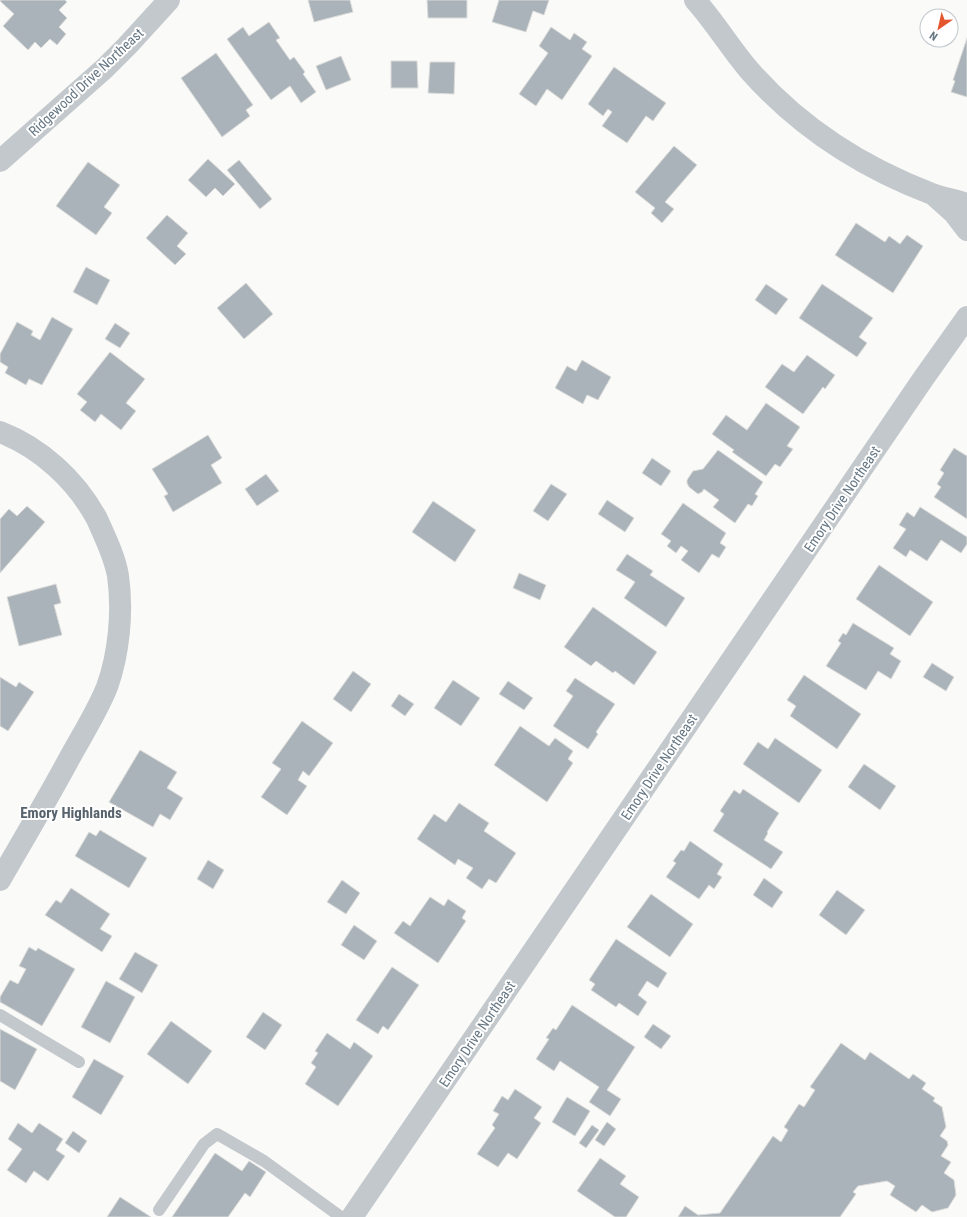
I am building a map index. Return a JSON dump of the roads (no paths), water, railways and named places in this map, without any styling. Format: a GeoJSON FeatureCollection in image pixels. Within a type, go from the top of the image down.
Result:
{"type":"FeatureCollection","features":[{"type":"Feature","properties":{"kind":"street","name":"Ridgewood Drive Northeast"},"geometry":{"type":"LineString","coordinates":[[0,160],[105,68],[169,0]]}},
{"type":"Feature","properties":{"kind":"street"},"geometry":{"type":"LineString","coordinates":[[695,0],[749,70],[795,115],[816,132],[845,152],[893,178],[933,194],[967,204]]}},
{"type":"Feature","properties":{"kind":"street"},"geometry":{"type":"LineString","coordinates":[[933,194],[954,213],[967,230]]}},
{"type":"Feature","properties":{"kind":"street","name":"Emory Drive Northeast"},"geometry":{"type":"LineString","coordinates":[[352,1217],[923,379],[967,317]]}},
{"type":"Feature","properties":{"kind":"street"},"geometry":{"type":"LineString","coordinates":[[0,432],[29,446],[45,458],[75,487],[90,507],[101,528],[118,575],[120,625],[113,664],[107,686],[102,697],[56,784],[0,880]]}},
{"type":"Feature","properties":{"kind":"lane"},"geometry":{"type":"LineString","coordinates":[[0,1016],[79,1062]]}},
{"type":"Feature","properties":{"kind":"lane"},"geometry":{"type":"LineString","coordinates":[[159,1210],[204,1144],[217,1134],[264,1161],[341,1217]]}},
{"type":"Feature","properties":{"kind":"district","name":"Emory Highlands"},"geometry":{"type":"Point","coordinates":[71,813]}}]}
